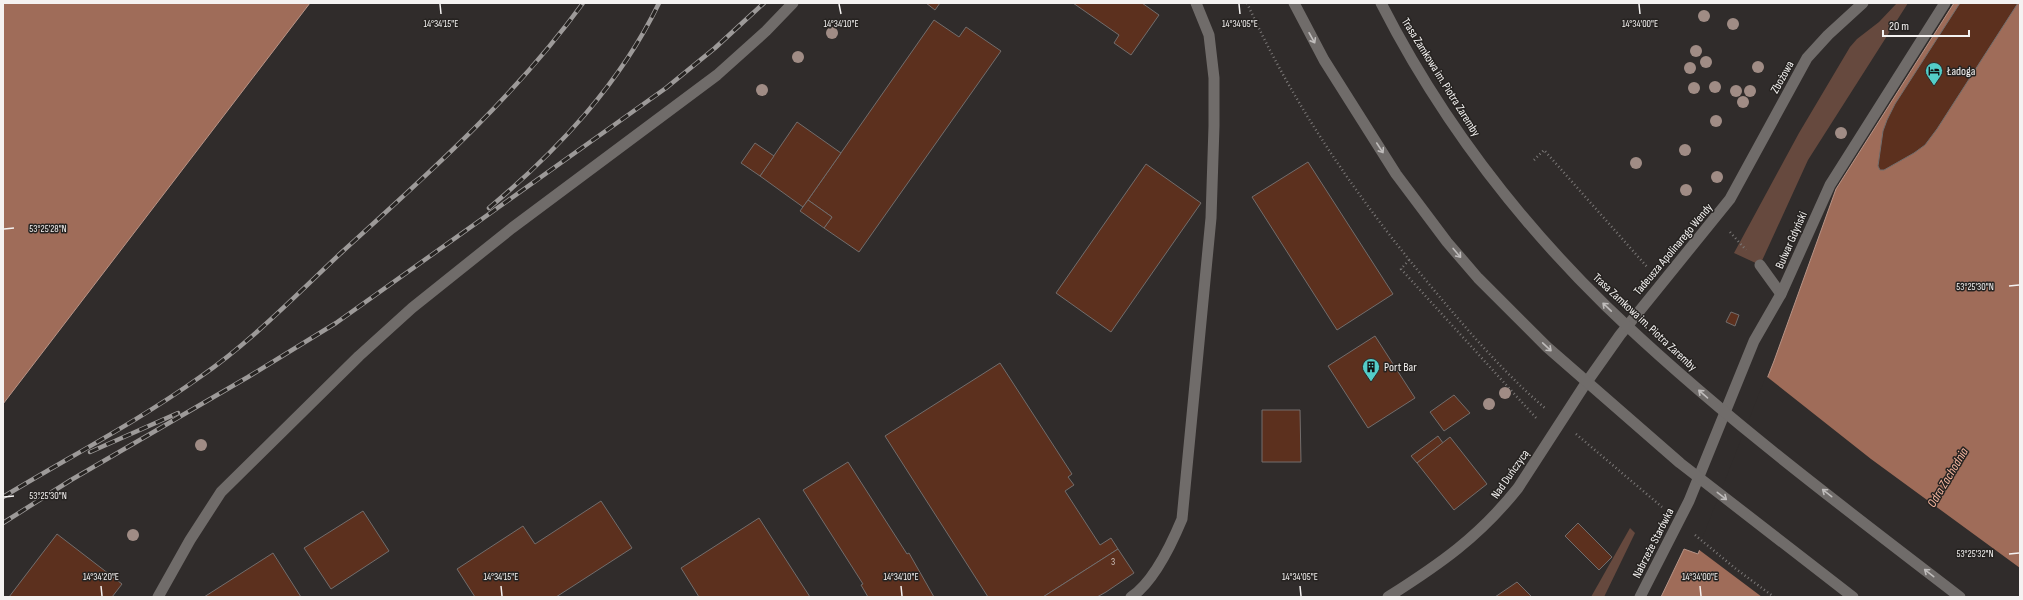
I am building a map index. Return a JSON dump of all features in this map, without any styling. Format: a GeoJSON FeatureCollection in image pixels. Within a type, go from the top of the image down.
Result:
{"type":"FeatureCollection","features":[{"type":"Feature","properties":{"kind":"main road"},"geometry":{"type":"LineString","coordinates":[[158,597],[190,540],[221,492],[358,356],[412,308],[512,228],[717,75],[766,31],[793,3]]}},
{"type":"Feature","properties":{"kind":"main road"},"geometry":{"type":"LineString","coordinates":[[1134,596],[1160,565],[1172,544],[1182,518],[1211,218],[1214,126],[1214,78],[1209,35],[1196,3]]}},
{"type":"Feature","properties":{"kind":"main road"},"geometry":{"type":"LineString","coordinates":[[1294,3],[1328,66],[1396,174],[1478,278],[1547,347],[1680,463],[1853,597]]}},
{"type":"Feature","properties":{"kind":"main road","name":"Trasa Zamkowa im. Piotra Zaremby"},"geometry":{"type":"LineString","coordinates":[[1381,3],[1433,95],[1478,160],[1512,203],[1605,305],[1705,396],[1960,597]]}},
{"type":"Feature","properties":{"kind":"main road","name":"Zbożowa"},"geometry":{"type":"LineString","coordinates":[[1742,177],[1804,62],[1828,35],[1863,3]]}},
{"type":"Feature","properties":{"kind":"main road","name":"Bulwar Gdyński"},"geometry":{"type":"LineString","coordinates":[[1689,501],[1754,341],[1781,294],[1830,185],[1945,3]]}},
{"type":"Feature","properties":{"kind":"main road","name":"Tadeusza Apolinarego Wendy"},"geometry":{"type":"LineString","coordinates":[[1620,335],[1730,199],[1742,177]]}},
{"type":"Feature","properties":{"kind":"main road"},"geometry":{"type":"LineString","coordinates":[[1760,266],[1781,294]]}},
{"type":"Feature","properties":{"kind":"main road","name":"Nad Duńczycą"},"geometry":{"type":"LineString","coordinates":[[1388,597],[1456,551],[1487,524],[1518,488],[1620,335]]}},
{"type":"Feature","properties":{"kind":"main road","name":"Nabrzeże Starówka"},"geometry":{"type":"LineString","coordinates":[[1640,597],[1689,501]]}},
{"type":"Feature","properties":{"kind":"main road"},"geometry":{"type":"LineString","coordinates":[[1828,578],[1850,597]]}},
{"type":"Feature","properties":{"kind":"path"},"geometry":{"type":"LineString","coordinates":[[1246,3],[1294,92],[1330,151],[1367,206],[1409,260],[1469,332],[1532,397],[1550,412]]}},
{"type":"Feature","properties":{"kind":"path"},"geometry":{"type":"LineString","coordinates":[[1534,160],[1544,150],[1661,284]]}},
{"type":"Feature","properties":{"kind":"path"},"geometry":{"type":"LineString","coordinates":[[1716,217],[1760,266]]}},
{"type":"Feature","properties":{"kind":"path"},"geometry":{"type":"LineString","coordinates":[[1409,260],[1401,268],[1552,436]]}},
{"type":"Feature","properties":{"kind":"path"},"geometry":{"type":"LineString","coordinates":[[1574,432],[1664,508]]}},
{"type":"Feature","properties":{"kind":"path"},"geometry":{"type":"LineString","coordinates":[[1694,534],[1736,569],[1774,597]]}},
{"type":"Feature","properties":{"kind":"shaded area"},"geometry":{"type":"Polygon","coordinates":[[[1897,3],[1908,3],[1808,160],[1760,265],[1734,253],[1799,133],[1850,47],[1857,39],[1879,22],[1897,3]]]}},
{"type":"Feature","properties":{"kind":"shaded area"},"geometry":{"type":"Polygon","coordinates":[[[1630,528],[1635,533],[1604,597],[1591,597],[1630,528]]]}},
{"type":"Feature","properties":{"kind":"water"},"geometry":{"type":"Polygon","coordinates":[[[3,3],[310,3],[3,404],[3,3]]]}},
{"type":"Feature","properties":{"kind":"water","name":"Odra Zachodnia"},"geometry":{"type":"Polygon","coordinates":[[[1954,3],[2020,3],[2020,597],[1661,597],[1684,549],[1698,554],[1774,361],[1836,189],[1954,3]]]}},
{"type":"Feature","properties":{"kind":"pier"},"geometry":{"type":"Polygon","coordinates":[[[1766,376],[1871,459],[2020,568],[2020,597],[1762,597],[1698,549],[1766,376]]]}},
{"type":"Feature","properties":{"kind":"building"},"geometry":{"type":"Polygon","coordinates":[[[926,3],[940,3],[935,10],[926,3]]]}},
{"type":"Feature","properties":{"kind":"building"},"geometry":{"type":"Polygon","coordinates":[[[1073,3],[1142,3],[1159,15],[1131,55],[1114,43],[1119,35],[1073,3]]]}},
{"type":"Feature","properties":{"kind":"building","name":"Ładoga"},"geometry":{"type":"Polygon","coordinates":[[[1960,3],[2018,3],[1937,129],[1925,145],[1884,170],[1880,170],[1878,166],[1883,131],[1887,120],[1895,104],[1960,3]]]}},
{"type":"Feature","properties":{"kind":"building"},"geometry":{"type":"Polygon","coordinates":[[[934,20],[959,37],[966,27],[1001,51],[859,252],[824,228],[832,217],[808,200],[934,20]]]}},
{"type":"Feature","properties":{"kind":"building"},"geometry":{"type":"Polygon","coordinates":[[[797,122],[841,153],[803,207],[760,176],[797,122]]]}},
{"type":"Feature","properties":{"kind":"building"},"geometry":{"type":"Polygon","coordinates":[[[755,143],[774,156],[760,176],[741,163],[755,143]]]}},
{"type":"Feature","properties":{"kind":"building"},"geometry":{"type":"Polygon","coordinates":[[[1308,162],[1393,294],[1337,330],[1252,197],[1308,162]]]}},
{"type":"Feature","properties":{"kind":"building"},"geometry":{"type":"Polygon","coordinates":[[[1146,164],[1201,203],[1111,332],[1056,293],[1146,164]]]}},
{"type":"Feature","properties":{"kind":"building"},"geometry":{"type":"Polygon","coordinates":[[[808,200],[832,217],[824,228],[800,211],[808,200]]]}},
{"type":"Feature","properties":{"kind":"building"},"geometry":{"type":"Polygon","coordinates":[[[1731,312],[1739,315],[1735,326],[1726,322],[1731,312]]]}},
{"type":"Feature","properties":{"kind":"building","name":"Port Bar"},"geometry":{"type":"Polygon","coordinates":[[[1375,336],[1415,398],[1368,428],[1328,366],[1375,336]]]}},
{"type":"Feature","properties":{"kind":"building"},"geometry":{"type":"Polygon","coordinates":[[[1000,363],[1072,474],[1068,477],[1074,485],[1065,491],[1100,545],[1111,538],[1118,549],[1043,597],[988,597],[885,436],[1000,363]]]}},
{"type":"Feature","properties":{"kind":"building"},"geometry":{"type":"Polygon","coordinates":[[[1454,395],[1470,413],[1444,431],[1430,412],[1454,395]]]}},
{"type":"Feature","properties":{"kind":"building"},"geometry":{"type":"Polygon","coordinates":[[[1262,410],[1300,410],[1301,462],[1262,462],[1262,410]]]}},
{"type":"Feature","properties":{"kind":"building"},"geometry":{"type":"Polygon","coordinates":[[[1438,436],[1443,443],[1417,463],[1411,456],[1438,436]]]}},
{"type":"Feature","properties":{"kind":"building"},"geometry":{"type":"Polygon","coordinates":[[[1450,437],[1487,484],[1454,510],[1417,463],[1450,437]]]}},
{"type":"Feature","properties":{"kind":"building"},"geometry":{"type":"Polygon","coordinates":[[[848,462],[907,554],[909,553],[934,597],[868,597],[861,585],[863,584],[803,490],[848,462]]]}},
{"type":"Feature","properties":{"kind":"building"},"geometry":{"type":"Polygon","coordinates":[[[601,501],[632,548],[556,597],[475,597],[457,569],[523,526],[535,544],[601,501]]]}},
{"type":"Feature","properties":{"kind":"building"},"geometry":{"type":"Polygon","coordinates":[[[363,511],[389,551],[331,589],[304,548],[363,511]]]}},
{"type":"Feature","properties":{"kind":"building"},"geometry":{"type":"Polygon","coordinates":[[[759,518],[810,597],[699,597],[681,568],[759,518]]]}},
{"type":"Feature","properties":{"kind":"building"},"geometry":{"type":"Polygon","coordinates":[[[1578,523],[1612,557],[1599,570],[1565,536],[1578,523]]]}},
{"type":"Feature","properties":{"kind":"building"},"geometry":{"type":"Polygon","coordinates":[[[57,534],[122,584],[112,597],[9,597],[57,534]]]}},
{"type":"Feature","properties":{"kind":"building"},"geometry":{"type":"Polygon","coordinates":[[[1118,549],[1134,573],[1106,592],[1097,597],[1043,597],[1118,549]]]}},
{"type":"Feature","properties":{"kind":"building"},"geometry":{"type":"Polygon","coordinates":[[[273,553],[301,597],[204,597],[273,553]]]}},
{"type":"Feature","properties":{"kind":"building"},"geometry":{"type":"Polygon","coordinates":[[[1517,582],[1532,597],[1495,597],[1517,582]]]}},
{"type":"Feature","properties":{"kind":"railway"},"geometry":{"type":"LineString","coordinates":[[3,497],[152,409],[200,377],[256,333],[469,134],[528,71],[583,3]]}},
{"type":"Feature","properties":{"kind":"railway"},"geometry":{"type":"LineString","coordinates":[[489,208],[539,163],[585,114],[626,61],[659,3]]}},
{"type":"Feature","properties":{"kind":"railway"},"geometry":{"type":"LineString","coordinates":[[3,523],[71,480],[248,377],[336,323],[666,88],[715,48],[764,3]]}},
{"type":"Feature","properties":{"kind":"railway"},"geometry":{"type":"LineString","coordinates":[[90,452],[178,413]]}},
{"type":"Feature","properties":{"kind":"place","name":"Ładoga"},"geometry":{"type":"Point","coordinates":[1934,86]}},
{"type":"Feature","properties":{"kind":"place","name":"Port Bar"},"geometry":{"type":"Point","coordinates":[1371,382]}}]}
